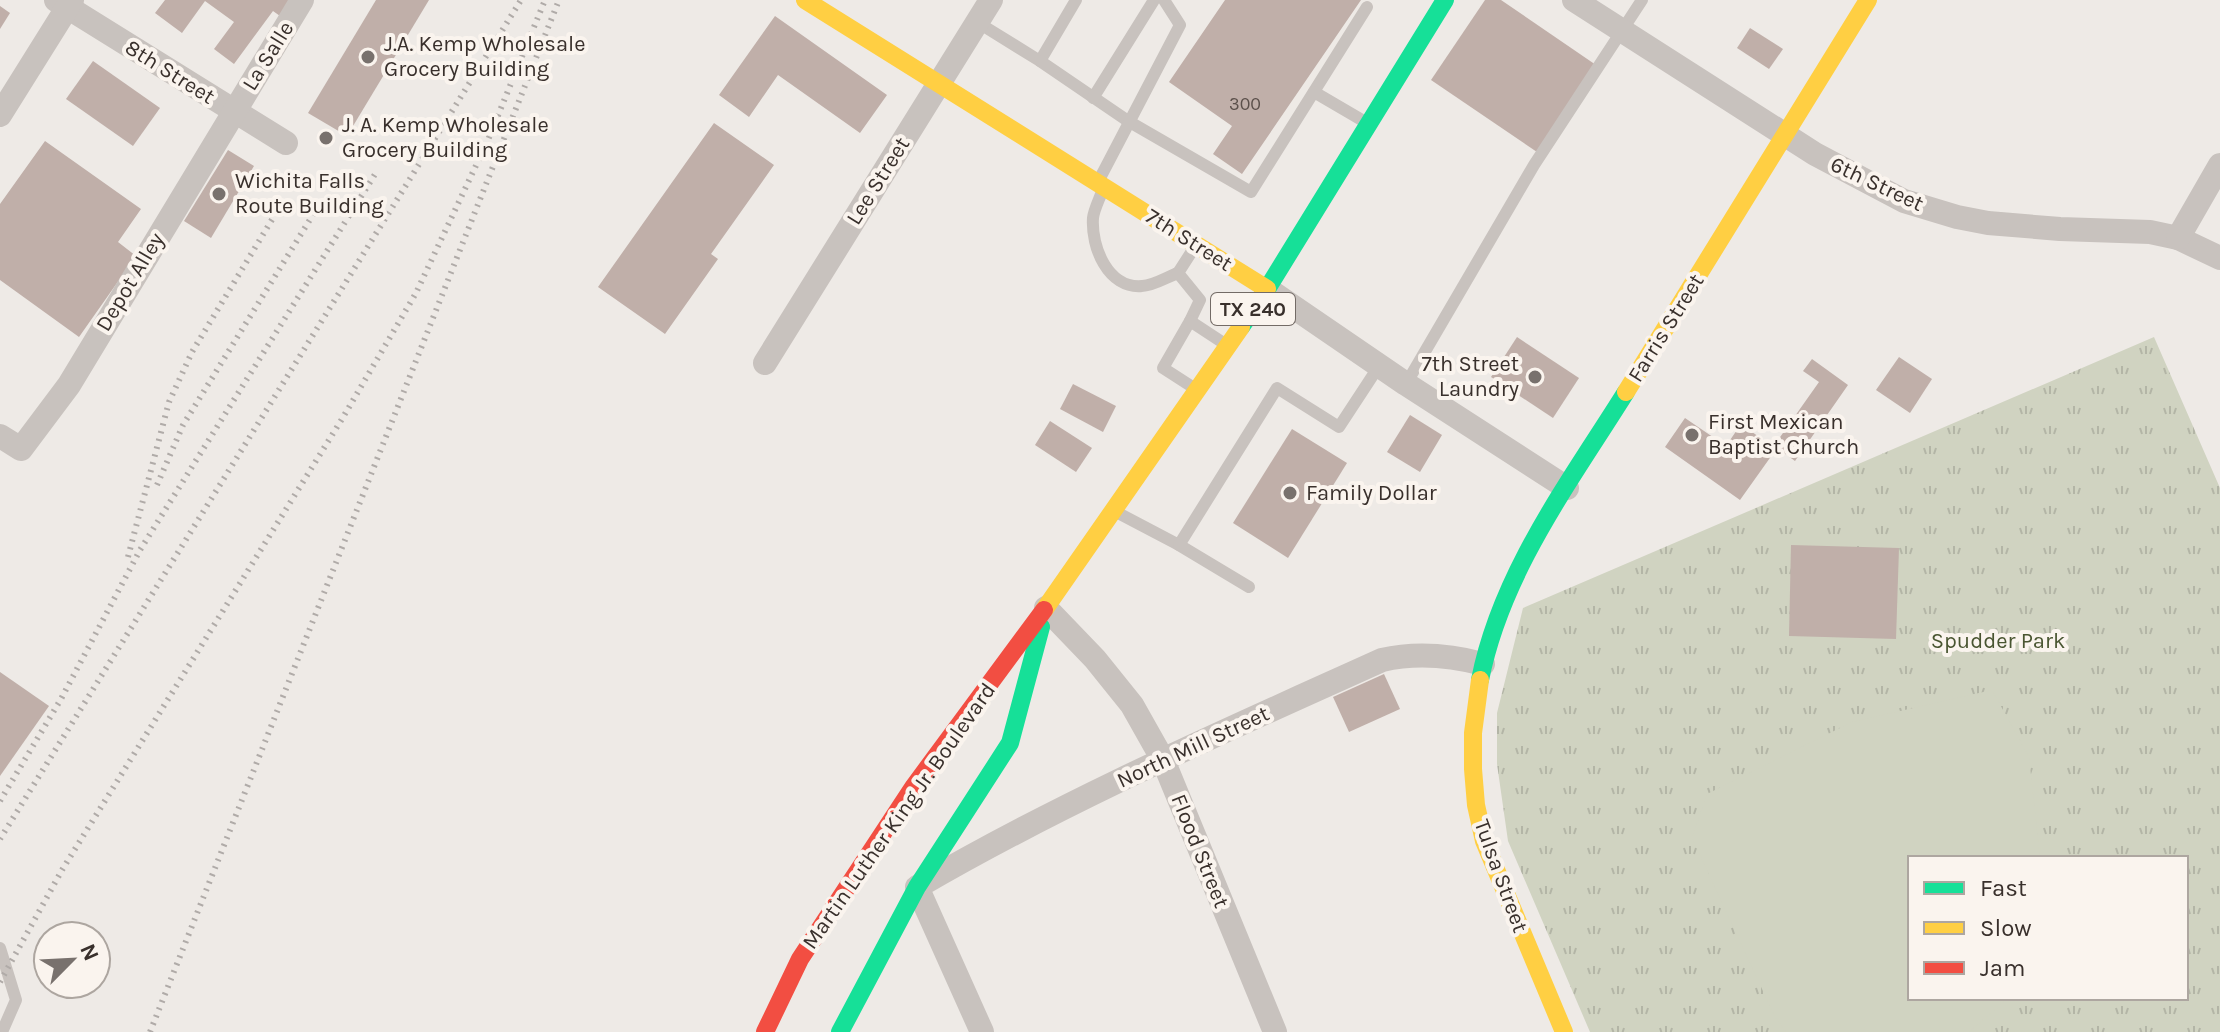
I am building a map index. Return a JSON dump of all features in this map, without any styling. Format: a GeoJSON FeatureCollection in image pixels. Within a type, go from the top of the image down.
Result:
{"type":"FeatureCollection","features":[{"type":"Feature","properties":{"kind":"main road","name":"7th Street"},"geometry":{"type":"LineString","coordinates":[[805,0],[1267,289]]}},
{"type":"Feature","properties":{"kind":"main road","name":"Martin Luther King Jr. Boulevard"},"geometry":{"type":"LineString","coordinates":[[765,1032],[800,959],[914,786],[1046,608],[1267,289],[1445,0]]}},
{"type":"Feature","properties":{"kind":"main road","name":"Farris Street"},"geometry":{"type":"LineString","coordinates":[[1483,664],[1506,590],[1868,0]]}},
{"type":"Feature","properties":{"kind":"main road","name":"Martin Luther King Jr. Boulevard"},"geometry":{"type":"LineString","coordinates":[[840,1032],[917,887],[1010,743],[1046,608]]}},
{"type":"Feature","properties":{"kind":"main road","name":"Tulsa Street"},"geometry":{"type":"LineString","coordinates":[[1483,664],[1471,741],[1480,826],[1499,880],[1564,1032]]}},
{"type":"Feature","properties":{"kind":"street","name":"La Salle"},"geometry":{"type":"LineString","coordinates":[[233,111],[302,0]]}},
{"type":"Feature","properties":{"kind":"street","name":"Lee Street"},"geometry":{"type":"LineString","coordinates":[[765,363],[991,0]]}},
{"type":"Feature","properties":{"kind":"street","name":"6th Street"},"geometry":{"type":"LineString","coordinates":[[1574,0],[1845,172],[1890,195],[1957,217],[2060,229],[2150,232],[2178,238],[2220,258]]}},
{"type":"Feature","properties":{"kind":"street","name":"8th Street"},"geometry":{"type":"LineString","coordinates":[[65,2],[286,143]]}},
{"type":"Feature","properties":{"kind":"street"},"geometry":{"type":"LineString","coordinates":[[0,115],[65,2]]}},
{"type":"Feature","properties":{"kind":"street","name":"Depot Alley"},"geometry":{"type":"LineString","coordinates":[[0,436],[21,449],[69,385],[233,111]]}},
{"type":"Feature","properties":{"kind":"street"},"geometry":{"type":"LineString","coordinates":[[2178,238],[2220,165]]}},
{"type":"Feature","properties":{"kind":"street","name":"7th Street"},"geometry":{"type":"LineString","coordinates":[[1267,289],[1567,488]]}},
{"type":"Feature","properties":{"kind":"street","name":"Flood Street"},"geometry":{"type":"LineString","coordinates":[[1046,608],[1095,659],[1132,705],[1163,760],[1275,1032]]}},
{"type":"Feature","properties":{"kind":"street","name":"North Mill Street"},"geometry":{"type":"LineString","coordinates":[[917,887],[980,851],[1163,760],[1382,660],[1433,655],[1453,656],[1483,664]]}},
{"type":"Feature","properties":{"kind":"street"},"geometry":{"type":"LineString","coordinates":[[917,887],[982,1032]]}},
{"type":"Feature","properties":{"kind":"lane"},"geometry":{"type":"LineString","coordinates":[[1040,61],[1076,0]]}},
{"type":"Feature","properties":{"kind":"lane"},"geometry":{"type":"LineString","coordinates":[[1093,98],[1154,0]]}},
{"type":"Feature","properties":{"kind":"lane"},"geometry":{"type":"LineString","coordinates":[[1164,0],[1180,25],[1128,121],[1101,185],[1093,216],[1095,243],[1107,271],[1124,284],[1144,287],[1178,273],[1195,245]]}},
{"type":"Feature","properties":{"kind":"lane"},"geometry":{"type":"LineString","coordinates":[[1406,384],[1534,165],[1642,0]]}},
{"type":"Feature","properties":{"kind":"lane"},"geometry":{"type":"LineString","coordinates":[[977,22],[1128,121],[1251,192],[1367,7]]}},
{"type":"Feature","properties":{"kind":"lane"},"geometry":{"type":"LineString","coordinates":[[1314,92],[1368,124]]}},
{"type":"Feature","properties":{"kind":"lane"},"geometry":{"type":"LineString","coordinates":[[1178,273],[1200,300],[1163,368],[1197,390]]}},
{"type":"Feature","properties":{"kind":"lane"},"geometry":{"type":"LineString","coordinates":[[1190,321],[1228,345]]}},
{"type":"Feature","properties":{"kind":"lane"},"geometry":{"type":"LineString","coordinates":[[1179,545],[1277,388],[1339,427],[1379,366]]}},
{"type":"Feature","properties":{"kind":"lane"},"geometry":{"type":"LineString","coordinates":[[1114,510],[1249,587]]}},
{"type":"Feature","properties":{"kind":"lane"},"geometry":{"type":"LineString","coordinates":[[0,948],[16,1000],[2,1032]]}},
{"type":"Feature","properties":{"kind":"green space","name":"Spudder Park"},"geometry":{"type":"Polygon","coordinates":[[[2154,337],[2220,488],[2220,1032],[1590,1032],[1508,841],[1497,764],[1497,713],[1523,608],[2154,337]]]}},
{"type":"Feature","properties":{"kind":"green space"},"geometry":{"type":"Polygon","coordinates":[[[1992,690],[2029,757],[2040,856],[1908,856],[1908,1000],[2006,1000],[1969,1032],[1786,1032],[1775,1017],[1692,838],[1707,794],[1852,722],[1992,690]]]}},
{"type":"Feature","properties":{"kind":"building"},"geometry":{"type":"Polygon","coordinates":[[[165,0],[292,0],[280,16],[273,11],[234,64],[214,49],[234,22],[205,1],[182,33],[155,13],[165,0]]]}},
{"type":"Feature","properties":{"kind":"building","name":"J.A. Kemp Wholesale Grocery Building"},"geometry":{"type":"Polygon","coordinates":[[[376,0],[429,0],[347,136],[308,113],[376,0]]]}},
{"type":"Feature","properties":{"kind":"building"},"geometry":{"type":"Polygon","coordinates":[[[1225,0],[1361,0],[1242,174],[1213,154],[1232,126],[1169,82],[1225,0]]]}},
{"type":"Feature","properties":{"kind":"building"},"geometry":{"type":"Polygon","coordinates":[[[1485,0],[1501,0],[1596,65],[1537,152],[1431,80],[1485,0]]]}},
{"type":"Feature","properties":{"kind":"building"},"geometry":{"type":"Polygon","coordinates":[[[0,6],[10,13],[0,29],[0,6]]]}},
{"type":"Feature","properties":{"kind":"building"},"geometry":{"type":"Polygon","coordinates":[[[775,16],[887,95],[860,133],[778,75],[749,117],[719,95],[775,16]]]}},
{"type":"Feature","properties":{"kind":"building"},"geometry":{"type":"Polygon","coordinates":[[[1750,28],[1783,49],[1769,69],[1737,48],[1750,28]]]}},
{"type":"Feature","properties":{"kind":"building"},"geometry":{"type":"Polygon","coordinates":[[[93,61],[160,108],[133,146],[66,99],[93,61]]]}},
{"type":"Feature","properties":{"kind":"building"},"geometry":{"type":"Polygon","coordinates":[[[714,123],[774,165],[711,254],[718,259],[665,334],[598,287],[714,123]]]}},
{"type":"Feature","properties":{"kind":"building"},"geometry":{"type":"Polygon","coordinates":[[[45,141],[141,209],[118,242],[136,256],[79,337],[0,280],[0,204],[45,141]]]}},
{"type":"Feature","properties":{"kind":"building","name":"Wichita Falls Route Building"},"geometry":{"type":"Polygon","coordinates":[[[228,150],[254,166],[211,238],[184,221],[228,150]]]}},
{"type":"Feature","properties":{"kind":"building","name":"7th Street Laundry"},"geometry":{"type":"Polygon","coordinates":[[[1517,337],[1579,378],[1553,418],[1491,377],[1517,337]]]}},
{"type":"Feature","properties":{"kind":"building"},"geometry":{"type":"Polygon","coordinates":[[[1899,357],[1932,379],[1910,413],[1876,390],[1899,357]]]}},
{"type":"Feature","properties":{"kind":"building","name":"First Mexican Baptist Church"},"geometry":{"type":"Polygon","coordinates":[[[1812,359],[1848,385],[1795,461],[1777,448],[1740,500],[1665,447],[1685,418],[1726,446],[1741,424],[1773,447],[1819,382],[1803,371],[1812,359]]]}},
{"type":"Feature","properties":{"kind":"building"},"geometry":{"type":"Polygon","coordinates":[[[1073,384],[1116,406],[1103,432],[1060,409],[1073,384]]]}},
{"type":"Feature","properties":{"kind":"building"},"geometry":{"type":"Polygon","coordinates":[[[1410,415],[1442,435],[1420,472],[1387,452],[1410,415]]]}},
{"type":"Feature","properties":{"kind":"building"},"geometry":{"type":"Polygon","coordinates":[[[1050,421],[1092,448],[1076,472],[1035,445],[1050,421]]]}},
{"type":"Feature","properties":{"kind":"building","name":"Family Dollar"},"geometry":{"type":"Polygon","coordinates":[[[1292,429],[1347,463],[1288,558],[1233,523],[1292,429]]]}},
{"type":"Feature","properties":{"kind":"building"},"geometry":{"type":"Polygon","coordinates":[[[1791,545],[1899,548],[1896,639],[1789,636],[1791,545]]]}},
{"type":"Feature","properties":{"kind":"building"},"geometry":{"type":"Polygon","coordinates":[[[0,672],[49,706],[0,776],[0,672]]]}},
{"type":"Feature","properties":{"kind":"building"},"geometry":{"type":"Polygon","coordinates":[[[1384,674],[1400,709],[1349,732],[1333,697],[1384,674]]]}},
{"type":"Feature","properties":{"kind":"railway"},"geometry":{"type":"LineString","coordinates":[[0,839],[521,0]]}},
{"type":"Feature","properties":{"kind":"railway"},"geometry":{"type":"LineString","coordinates":[[0,982],[62,870],[342,419],[416,293],[488,140],[545,0]]}},
{"type":"Feature","properties":{"kind":"railway"},"geometry":{"type":"LineString","coordinates":[[150,1032],[559,0]]}},
{"type":"Feature","properties":{"kind":"railway"},"geometry":{"type":"LineString","coordinates":[[0,801],[61,699],[140,550],[377,171]]}},
{"type":"Feature","properties":{"kind":"railway"},"geometry":{"type":"LineString","coordinates":[[157,485],[183,425],[319,205]]}},
{"type":"Feature","properties":{"kind":"railway"},"geometry":{"type":"LineString","coordinates":[[128,557],[169,402],[192,352],[279,208]]}},
{"type":"Feature","properties":{"kind":"traffic: fast"},"geometry":{"type":"LineString","coordinates":[[1241,327],[1445,0]]}},
{"type":"Feature","properties":{"kind":"traffic: fast"},"geometry":{"type":"LineString","coordinates":[[1480,680],[1490,641],[1520,566],[1560,495],[1626,392]]}},
{"type":"Feature","properties":{"kind":"traffic: fast"},"geometry":{"type":"LineString","coordinates":[[840,1032],[917,887],[1010,743],[1041,627]]}},
{"type":"Feature","properties":{"kind":"traffic: slow"},"geometry":{"type":"LineString","coordinates":[[805,0],[1267,289]]}},
{"type":"Feature","properties":{"kind":"traffic: slow"},"geometry":{"type":"LineString","coordinates":[[1626,392],[1868,0]]}},
{"type":"Feature","properties":{"kind":"traffic: slow"},"geometry":{"type":"LineString","coordinates":[[1044,610],[1241,327]]}},
{"type":"Feature","properties":{"kind":"traffic: slow"},"geometry":{"type":"LineString","coordinates":[[1480,680],[1473,733],[1473,769],[1476,805],[1484,841],[1564,1032]]}},
{"type":"Feature","properties":{"kind":"traffic: jam"},"geometry":{"type":"LineString","coordinates":[[765,1032],[800,959],[914,786],[1044,610]]}},
{"type":"Feature","properties":{"kind":"place","name":"J.A. Kemp Wholesale Grocery Building"},"geometry":{"type":"Point","coordinates":[368,57]}},
{"type":"Feature","properties":{"kind":"place","name":"J. A. Kemp Wholesale Grocery Building"},"geometry":{"type":"Point","coordinates":[326,138]}},
{"type":"Feature","properties":{"kind":"place","name":"Wichita Falls Route Building"},"geometry":{"type":"Point","coordinates":[219,194]}},
{"type":"Feature","properties":{"kind":"place","name":"7th Street Laundry"},"geometry":{"type":"Point","coordinates":[1535,377]}},
{"type":"Feature","properties":{"kind":"place","name":"First Mexican Baptist Church"},"geometry":{"type":"Point","coordinates":[1692,435]}},
{"type":"Feature","properties":{"kind":"place","name":"Family Dollar"},"geometry":{"type":"Point","coordinates":[1290,493]}}]}
